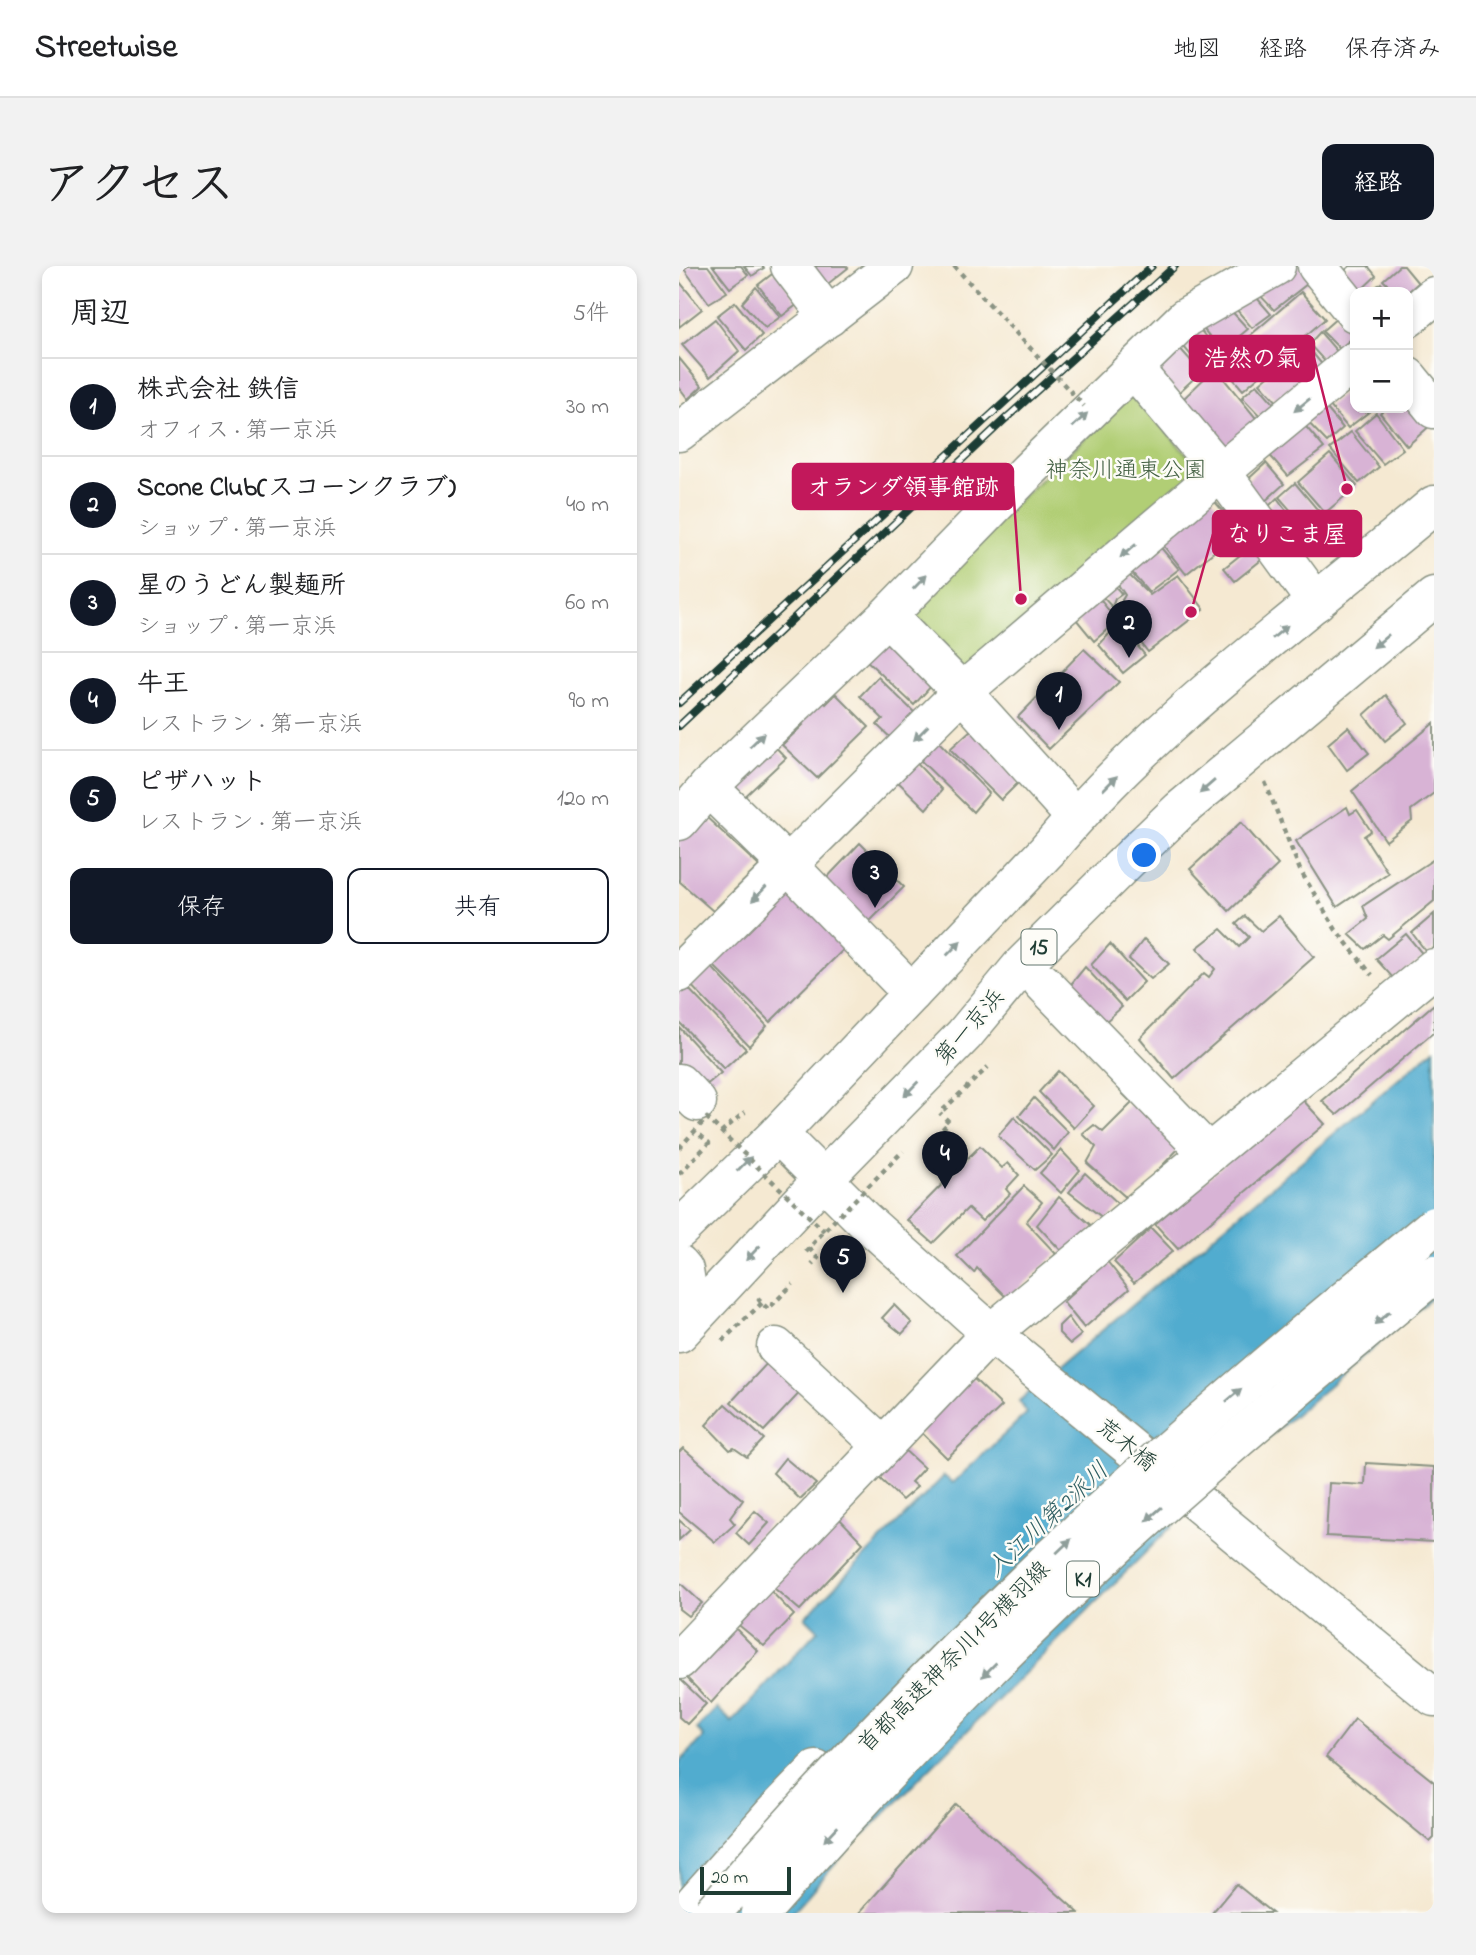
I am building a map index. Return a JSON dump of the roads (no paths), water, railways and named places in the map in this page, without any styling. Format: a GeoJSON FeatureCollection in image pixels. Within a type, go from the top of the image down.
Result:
{"type":"FeatureCollection","features":[{"type":"Feature","properties":{"kind":"main road"},"geometry":{"type":"LineString","coordinates":[[790,266],[829,317]]}},
{"type":"Feature","properties":{"kind":"main road"},"geometry":{"type":"LineString","coordinates":[[679,432],[894,266]]}},
{"type":"Feature","properties":{"kind":"main road"},"geometry":{"type":"LineString","coordinates":[[679,821],[708,788],[887,616],[1028,471],[1185,318],[1276,266]]}},
{"type":"Feature","properties":{"kind":"main road"},"geometry":{"type":"LineString","coordinates":[[1317,266],[1350,307]]}},
{"type":"Feature","properties":{"kind":"main road"},"geometry":{"type":"LineString","coordinates":[[1413,314],[1434,296]]}},
{"type":"Feature","properties":{"kind":"main road"},"geometry":{"type":"LineString","coordinates":[[679,973],[962,692],[1350,366]]}},
{"type":"Feature","properties":{"kind":"main road"},"geometry":{"type":"LineString","coordinates":[[1134,369],[1221,472],[1316,601]]}},
{"type":"Feature","properties":{"kind":"main road"},"geometry":{"type":"LineString","coordinates":[[1413,383],[1434,410]]}},
{"type":"Feature","properties":{"kind":"main road"},"geometry":{"type":"LineString","coordinates":[[679,1230],[778,1133],[1047,851],[1075,817],[1139,753],[1192,705],[1434,505]]}},
{"type":"Feature","properties":{"kind":"main road","name":"第一京浜"},"geometry":{"type":"LineString","coordinates":[[685,1326],[822,1180],[964,1035],[1023,964],[1180,810],[1434,597]]}},
{"type":"Feature","properties":{"kind":"main road"},"geometry":{"type":"LineString","coordinates":[[887,616],[962,692],[1075,817]]}},
{"type":"Feature","properties":{"kind":"main road"},"geometry":{"type":"LineString","coordinates":[[708,788],[788,865],[912,993]]}},
{"type":"Feature","properties":{"kind":"main road"},"geometry":{"type":"LineString","coordinates":[[679,1660],[991,1333],[1434,968]]}},
{"type":"Feature","properties":{"kind":"main road"},"geometry":{"type":"LineString","coordinates":[[1042,982],[1209,1154]]}},
{"type":"Feature","properties":{"kind":"main road","name":"荒木橋"},"geometry":{"type":"LineString","coordinates":[[778,1133],[822,1180],[991,1333],[1434,1697]]}},
{"type":"Feature","properties":{"kind":"main road","name":"首都高速神奈川1号横羽線"},"geometry":{"type":"LineString","coordinates":[[712,1913],[778,1836],[998,1608],[1181,1441],[1434,1226]]}},
{"type":"Feature","properties":{"kind":"main road"},"geometry":{"type":"LineString","coordinates":[[679,1264],[684,1270],[685,1326]]}},
{"type":"Feature","properties":{"kind":"main road","name":"首都高速神奈川1号横羽線"},"geometry":{"type":"LineString","coordinates":[[760,1913],[913,1746],[1024,1634],[1121,1543],[1434,1274]]}},
{"type":"Feature","properties":{"kind":"main road"},"geometry":{"type":"LineString","coordinates":[[776,1347],[883,1446]]}},
{"type":"Feature","properties":{"kind":"main road"},"geometry":{"type":"LineString","coordinates":[[685,1913],[772,1815],[851,1734],[998,1608]]}},
{"type":"Feature","properties":{"kind":"water","name":"入江川第2派川"},"geometry":{"type":"Polygon","coordinates":[[[1434,1049],[1434,1296],[1213,1485],[843,1855],[792,1913],[679,1913],[679,1763],[704,1737],[697,1729],[717,1708],[732,1722],[818,1630],[805,1617],[944,1476],[953,1483],[1027,1413],[1019,1401],[1434,1049]]]}},
{"type":"Feature","properties":{"kind":"railway"},"geometry":{"type":"LineString","coordinates":[[679,703],[1152,266]]}},
{"type":"Feature","properties":{"kind":"railway"},"geometry":{"type":"LineString","coordinates":[[679,726],[1003,421],[1175,266]]}},
{"type":"Feature","properties":{"kind":"place","name":"浩然の氣"},"geometry":{"type":"Point","coordinates":[1347,489]}},
{"type":"Feature","properties":{"kind":"place","name":"オランダ領事館跡"},"geometry":{"type":"Point","coordinates":[1021,599]}},
{"type":"Feature","properties":{"kind":"place","name":"なりこま屋"},"geometry":{"type":"Point","coordinates":[1191,612]}},
{"type":"Feature","properties":{"kind":"place","name":"Scone Club(スコーンクラブ)"},"geometry":{"type":"Point","coordinates":[1129,658]}},
{"type":"Feature","properties":{"kind":"place","name":"株式会社 鉄信"},"geometry":{"type":"Point","coordinates":[1059,730]}},
{"type":"Feature","properties":{"kind":"place","name":"星のうどん製麺所"},"geometry":{"type":"Point","coordinates":[875,908]}},
{"type":"Feature","properties":{"kind":"place","name":"牛王"},"geometry":{"type":"Point","coordinates":[945,1189]}},
{"type":"Feature","properties":{"kind":"place","name":"ピザハット"},"geometry":{"type":"Point","coordinates":[843,1293]}},
{"type":"Feature","properties":{"kind":"park label","name":"神奈川通東公園"},"geometry":{"type":"Point","coordinates":[1126,469]}}]}
